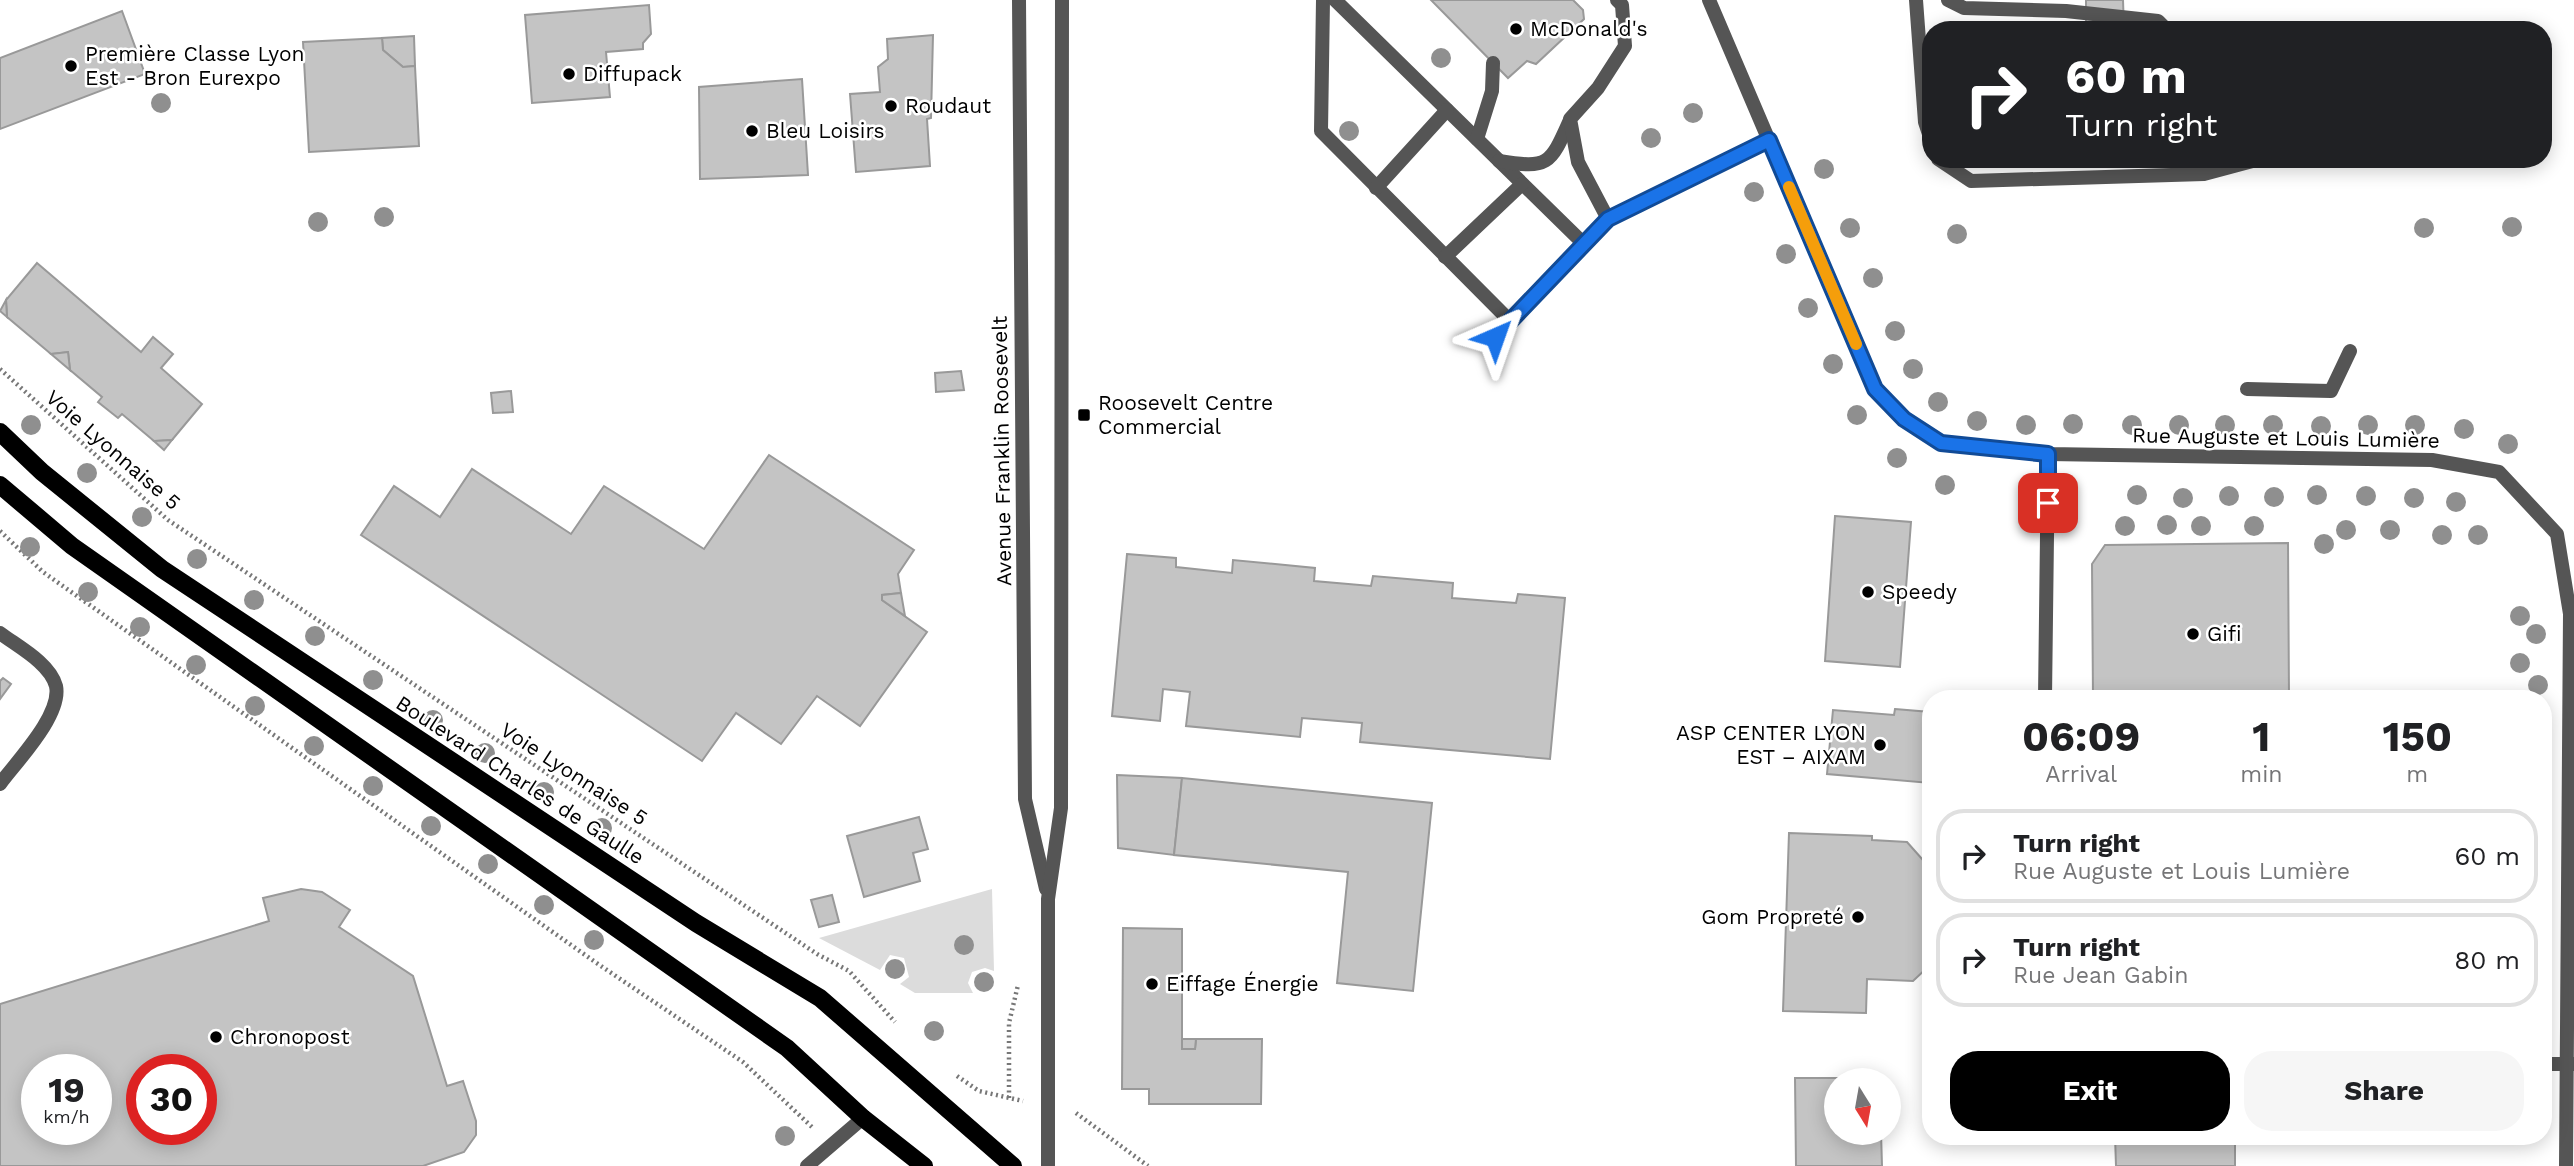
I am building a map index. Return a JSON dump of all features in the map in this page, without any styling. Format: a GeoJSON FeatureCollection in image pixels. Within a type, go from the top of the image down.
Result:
{"type":"FeatureCollection","features":[{"type":"Feature","properties":{"kind":"main road","name":"Boulevard Charles de Gaulle"},"geometry":{"type":"LineString","coordinates":[[0,432],[42,472],[163,569],[696,923],[820,998],[1013,1166]]}},
{"type":"Feature","properties":{"kind":"main road"},"geometry":{"type":"LineString","coordinates":[[0,485],[72,546],[787,1048],[863,1118],[924,1166]]}},
{"type":"Feature","properties":{"kind":"street","name":"Avenue Franklin Roosevelt"},"geometry":{"type":"LineString","coordinates":[[1019,0],[1025,799],[1048,898]]}},
{"type":"Feature","properties":{"kind":"street","name":"Avenue Franklin Roosevelt"},"geometry":{"type":"LineString","coordinates":[[1048,1166],[1048,898],[1061,808],[1062,0]]}},
{"type":"Feature","properties":{"kind":"street"},"geometry":{"type":"LineString","coordinates":[[1324,0],[1321,131],[1510,321]]}},
{"type":"Feature","properties":{"kind":"street"},"geometry":{"type":"LineString","coordinates":[[1335,0],[1584,244]]}},
{"type":"Feature","properties":{"kind":"street"},"geometry":{"type":"LineString","coordinates":[[1499,161],[1534,166],[1555,153],[1570,119],[1598,88],[1625,46],[1622,5],[1617,0]]}},
{"type":"Feature","properties":{"kind":"street"},"geometry":{"type":"LineString","coordinates":[[1916,0],[1922,81]]}},
{"type":"Feature","properties":{"kind":"street"},"geometry":{"type":"LineString","coordinates":[[1948,0],[1964,8],[2066,11],[2158,21]]}},
{"type":"Feature","properties":{"kind":"street","name":"Rue Auguste et Louis Lumière"},"geometry":{"type":"LineString","coordinates":[[1712,1],[1875,389],[1904,419],[1941,443],[2048,454],[2432,460],[2499,472],[2557,534],[2570,614],[2570,1064],[2566,1166]]}},
{"type":"Feature","properties":{"kind":"street"},"geometry":{"type":"LineString","coordinates":[[1476,139],[1492,92],[1493,63]]}},
{"type":"Feature","properties":{"kind":"street"},"geometry":{"type":"LineString","coordinates":[[1376,188],[1447,110]]}},
{"type":"Feature","properties":{"kind":"street"},"geometry":{"type":"LineString","coordinates":[[1570,119],[1578,162],[1608,219]]}},
{"type":"Feature","properties":{"kind":"street"},"geometry":{"type":"LineString","coordinates":[[1495,337],[1608,219],[1769,140]]}},
{"type":"Feature","properties":{"kind":"street"},"geometry":{"type":"LineString","coordinates":[[1952,168],[1971,181],[2204,174],[2226,168]]}},
{"type":"Feature","properties":{"kind":"street"},"geometry":{"type":"LineString","coordinates":[[2204,168],[2204,174]]}},
{"type":"Feature","properties":{"kind":"street"},"geometry":{"type":"LineString","coordinates":[[1445,257],[1522,184]]}},
{"type":"Feature","properties":{"kind":"street"},"geometry":{"type":"LineString","coordinates":[[2247,389],[2331,391],[2350,351]]}},
{"type":"Feature","properties":{"kind":"street"},"geometry":{"type":"LineString","coordinates":[[2045,690],[2048,454]]}},
{"type":"Feature","properties":{"kind":"street"},"geometry":{"type":"LineString","coordinates":[[0,633],[41,664],[56,685],[54,709],[0,785]]}},
{"type":"Feature","properties":{"kind":"street"},"geometry":{"type":"LineString","coordinates":[[2552,1064],[2570,1064]]}},
{"type":"Feature","properties":{"kind":"street"},"geometry":{"type":"LineString","coordinates":[[807,1166],[863,1118]]}},
{"type":"Feature","properties":{"kind":"path","name":"Voie Lyonnaise 5"},"geometry":{"type":"LineString","coordinates":[[0,369],[168,520],[481,732],[817,954],[849,971],[899,1026]]}},
{"type":"Feature","properties":{"kind":"path"},"geometry":{"type":"LineString","coordinates":[[0,531],[43,572],[598,964],[743,1062],[832,1146]]}},
{"type":"Feature","properties":{"kind":"path"},"geometry":{"type":"LineString","coordinates":[[1009,1098],[1009,1023],[1020,978]]}},
{"type":"Feature","properties":{"kind":"path"},"geometry":{"type":"LineString","coordinates":[[947,1068],[979,1091],[1076,1113],[1149,1166]]}},
{"type":"Feature","properties":{"kind":"shaded area"},"geometry":{"type":"Polygon","coordinates":[[[992,889],[994,971],[985,968],[972,972],[968,983],[973,993],[915,993],[900,984],[909,977],[904,958],[890,955],[880,970],[819,938],[992,889]]]}},
{"type":"Feature","properties":{"kind":"building","name":"McDonald's"},"geometry":{"type":"Polygon","coordinates":[[[1431,0],[1573,0],[1583,10],[1584,19],[1536,64],[1527,61],[1508,78],[1431,0]]]}},
{"type":"Feature","properties":{"kind":"building"},"geometry":{"type":"Polygon","coordinates":[[[2086,0],[2123,0],[2124,21],[2086,21],[2086,0]]]}},
{"type":"Feature","properties":{"kind":"building","name":"Diffupack"},"geometry":{"type":"Polygon","coordinates":[[[649,5],[651,34],[643,43],[643,49],[606,52],[610,97],[532,103],[525,15],[649,5]]]}},
{"type":"Feature","properties":{"kind":"building","name":"Première Classe Lyon Est - Bron Eurexpo"},"geometry":{"type":"Polygon","coordinates":[[[122,11],[145,74],[0,129],[0,58],[122,11]]]}},
{"type":"Feature","properties":{"kind":"building","name":"Roudaut"},"geometry":{"type":"Polygon","coordinates":[[[933,35],[931,118],[927,119],[930,166],[856,172],[850,94],[880,92],[878,67],[888,59],[887,39],[933,35]]]}},
{"type":"Feature","properties":{"kind":"building"},"geometry":{"type":"Polygon","coordinates":[[[414,36],[415,66],[403,67],[383,50],[382,38],[414,36]]]}},
{"type":"Feature","properties":{"kind":"building"},"geometry":{"type":"Polygon","coordinates":[[[382,38],[383,50],[403,67],[415,66],[419,146],[309,152],[303,42],[382,38]]]}},
{"type":"Feature","properties":{"kind":"building","name":"Bleu Loisirs"},"geometry":{"type":"Polygon","coordinates":[[[802,79],[808,175],[700,179],[699,87],[802,79]]]}},
{"type":"Feature","properties":{"kind":"building"},"geometry":{"type":"Polygon","coordinates":[[[37,263],[141,352],[153,337],[173,354],[161,368],[202,404],[172,440],[154,441],[122,414],[118,418],[98,402],[102,397],[70,370],[68,352],[51,354],[7,317],[6,300],[37,263]]]}},
{"type":"Feature","properties":{"kind":"building"},"geometry":{"type":"Polygon","coordinates":[[[6,300],[7,317],[0,311],[6,300]]]}},
{"type":"Feature","properties":{"kind":"building"},"geometry":{"type":"Polygon","coordinates":[[[68,352],[70,370],[51,354],[68,352]]]}},
{"type":"Feature","properties":{"kind":"building"},"geometry":{"type":"Polygon","coordinates":[[[961,371],[964,390],[936,392],[935,373],[961,371]]]}},
{"type":"Feature","properties":{"kind":"building"},"geometry":{"type":"Polygon","coordinates":[[[511,391],[513,412],[493,413],[491,393],[511,391]]]}},
{"type":"Feature","properties":{"kind":"building"},"geometry":{"type":"Polygon","coordinates":[[[172,440],[164,450],[154,441],[172,440]]]}},
{"type":"Feature","properties":{"kind":"building"},"geometry":{"type":"Polygon","coordinates":[[[769,455],[914,550],[898,574],[901,593],[882,595],[882,600],[927,632],[860,726],[817,696],[781,744],[736,713],[702,761],[361,535],[394,486],[440,517],[472,469],[571,534],[604,486],[704,549],[769,455]]]}},
{"type":"Feature","properties":{"kind":"building","name":"Speedy"},"geometry":{"type":"Polygon","coordinates":[[[1835,516],[1911,522],[1900,667],[1825,661],[1835,516]]]}},
{"type":"Feature","properties":{"kind":"building"},"geometry":{"type":"Polygon","coordinates":[[[2288,543],[2289,690],[2093,690],[2092,564],[2105,545],[2288,543]]]}},
{"type":"Feature","properties":{"kind":"building"},"geometry":{"type":"Polygon","coordinates":[[[1127,554],[1176,558],[1176,567],[1232,573],[1233,560],[1315,568],[1314,581],[1371,586],[1373,576],[1453,583],[1452,598],[1516,603],[1518,594],[1565,598],[1550,759],[1360,742],[1362,723],[1302,718],[1300,737],[1186,726],[1190,692],[1163,689],[1160,721],[1112,716],[1127,554]]]}},
{"type":"Feature","properties":{"kind":"building"},"geometry":{"type":"Polygon","coordinates":[[[901,593],[905,616],[882,600],[882,595],[901,593]]]}},
{"type":"Feature","properties":{"kind":"building"},"geometry":{"type":"Polygon","coordinates":[[[3,678],[11,684],[0,699],[0,681],[3,678]]]}},
{"type":"Feature","properties":{"kind":"building","name":"ASP CENTER LYON EST – AIXAM"},"geometry":{"type":"Polygon","coordinates":[[[1895,709],[1922,711],[1922,782],[1827,774],[1833,710],[1894,715],[1895,709]]]}},
{"type":"Feature","properties":{"kind":"building"},"geometry":{"type":"Polygon","coordinates":[[[1117,775],[1182,778],[1174,855],[1118,848],[1117,775]]]}},
{"type":"Feature","properties":{"kind":"building"},"geometry":{"type":"Polygon","coordinates":[[[1182,778],[1432,803],[1413,991],[1337,983],[1348,872],[1174,855],[1182,778]]]}},
{"type":"Feature","properties":{"kind":"building"},"geometry":{"type":"Polygon","coordinates":[[[919,817],[928,849],[913,853],[920,881],[864,897],[847,836],[919,817]]]}},
{"type":"Feature","properties":{"kind":"building","name":"Gom Propreté"},"geometry":{"type":"Polygon","coordinates":[[[1789,833],[1872,836],[1872,840],[1907,842],[1922,859],[1922,973],[1913,981],[1867,979],[1866,1013],[1783,1011],[1789,833]]]}},
{"type":"Feature","properties":{"kind":"building","name":"Chronopost"},"geometry":{"type":"Polygon","coordinates":[[[301,889],[322,892],[350,910],[339,927],[413,976],[447,1086],[463,1081],[476,1121],[476,1135],[464,1152],[423,1166],[0,1166],[0,1004],[269,921],[263,898],[301,889]]]}},
{"type":"Feature","properties":{"kind":"building"},"geometry":{"type":"Polygon","coordinates":[[[832,895],[839,922],[819,927],[811,900],[832,895]]]}},
{"type":"Feature","properties":{"kind":"building","name":"Eiffage Énergie"},"geometry":{"type":"Polygon","coordinates":[[[1123,928],[1182,929],[1182,1049],[1195,1049],[1196,1039],[1262,1039],[1261,1104],[1149,1104],[1149,1089],[1122,1089],[1123,928]]]}},
{"type":"Feature","properties":{"kind":"building"},"geometry":{"type":"Polygon","coordinates":[[[1182,1039],[1196,1039],[1195,1049],[1182,1049],[1182,1039]]]}},
{"type":"Feature","properties":{"kind":"building"},"geometry":{"type":"Polygon","coordinates":[[[1795,1078],[1824,1078],[1824,1145],[1881,1145],[1882,1166],[1796,1166],[1795,1078]]]}},
{"type":"Feature","properties":{"kind":"building"},"geometry":{"type":"Polygon","coordinates":[[[2115,1145],[2235,1145],[2235,1166],[2116,1166],[2115,1145]]]}},
{"type":"Feature","properties":{"kind":"slow traffic"},"geometry":{"type":"LineString","coordinates":[[1789,187],[1856,344]]}},
{"type":"Feature","properties":{"kind":"place","name":"McDonald's"},"geometry":{"type":"Point","coordinates":[1516,29]}},
{"type":"Feature","properties":{"kind":"place","name":"Première Classe Lyon Est - Bron Eurexpo"},"geometry":{"type":"Point","coordinates":[71,66]}},
{"type":"Feature","properties":{"kind":"place","name":"Diffupack"},"geometry":{"type":"Point","coordinates":[569,74]}},
{"type":"Feature","properties":{"kind":"place","name":"Roudaut"},"geometry":{"type":"Point","coordinates":[891,106]}},
{"type":"Feature","properties":{"kind":"place","name":"Bleu Loisirs"},"geometry":{"type":"Point","coordinates":[752,131]}},
{"type":"Feature","properties":{"kind":"place","name":"Roosevelt Centre Commercial"},"geometry":{"type":"Point","coordinates":[1084,415]}},
{"type":"Feature","properties":{"kind":"place","name":"Speedy"},"geometry":{"type":"Point","coordinates":[1868,592]}},
{"type":"Feature","properties":{"kind":"place","name":"Gifi"},"geometry":{"type":"Point","coordinates":[2193,634]}},
{"type":"Feature","properties":{"kind":"place","name":"ASP CENTER LYON EST – AIXAM"},"geometry":{"type":"Point","coordinates":[1880,745]}},
{"type":"Feature","properties":{"kind":"place","name":"Gom Propreté"},"geometry":{"type":"Point","coordinates":[1858,917]}},
{"type":"Feature","properties":{"kind":"place","name":"Eiffage Énergie"},"geometry":{"type":"Point","coordinates":[1152,984]}},
{"type":"Feature","properties":{"kind":"place","name":"Chronopost"},"geometry":{"type":"Point","coordinates":[216,1037]}},
{"type":"Feature","properties":{"kind":"route"},"geometry":{"type":"LineString","coordinates":[[1495,337],[1608,219],[1769,140],[1875,389],[1904,419],[1941,443],[2048,454],[2048,503]]}}]}
